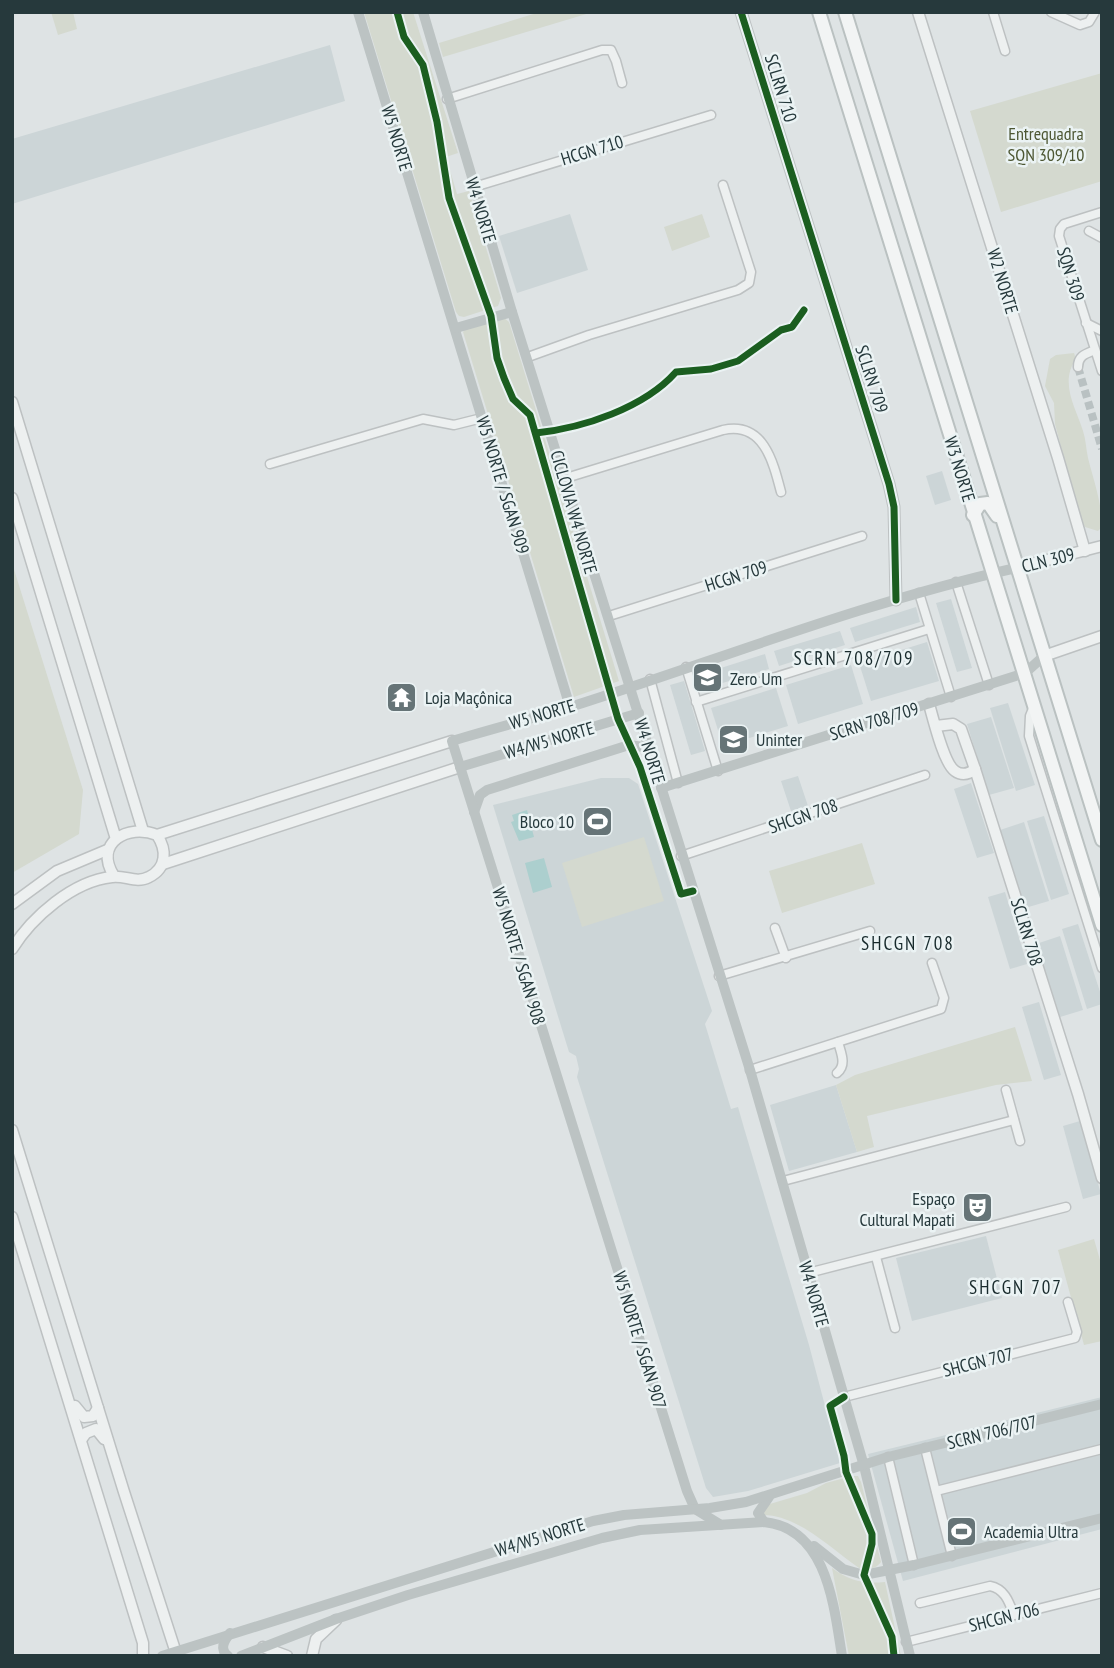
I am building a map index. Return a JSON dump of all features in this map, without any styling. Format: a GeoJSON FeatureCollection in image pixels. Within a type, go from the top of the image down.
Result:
{"type":"FeatureCollection","features":[{"type":"Feature","properties":{"kind":"main road","name":"W5 NORTE"},"geometry":{"type":"LineString","coordinates":[[358,12],[435,264]]}},
{"type":"Feature","properties":{"kind":"main road","name":"W4 NORTE"},"geometry":{"type":"LineString","coordinates":[[422,12],[512,312],[566,478],[783,1181],[864,1466],[910,1656]]}},
{"type":"Feature","properties":{"kind":"main road","name":"W3 NORTE"},"geometry":{"type":"LineString","coordinates":[[819,12],[1102,925]]}},
{"type":"Feature","properties":{"kind":"main road","name":"W3 NORTE"},"geometry":{"type":"LineString","coordinates":[[845,12],[1102,840]]}},
{"type":"Feature","properties":{"kind":"main road","name":"W5 NORTE / SGAN 909"},"geometry":{"type":"LineString","coordinates":[[435,264],[570,707]]}},
{"type":"Feature","properties":{"kind":"main road"},"geometry":{"type":"LineString","coordinates":[[456,328],[512,312]]}},
{"type":"Feature","properties":{"kind":"main road"},"geometry":{"type":"LineString","coordinates":[[965,486],[978,492],[990,485]]}},
{"type":"Feature","properties":{"kind":"main road"},"geometry":{"type":"LineString","coordinates":[[974,515],[980,504],[988,503],[1005,531]]}},
{"type":"Feature","properties":{"kind":"main road","name":"CLN 309"},"geometry":{"type":"LineString","coordinates":[[994,573],[1016,568]]}},
{"type":"Feature","properties":{"kind":"main road"},"geometry":{"type":"LineString","coordinates":[[630,686],[896,600],[994,573]]}},
{"type":"Feature","properties":{"kind":"main road"},"geometry":{"type":"LineString","coordinates":[[1025,673],[1044,656]]}},
{"type":"Feature","properties":{"kind":"main road","name":"SCRN 708/709"},"geometry":{"type":"LineString","coordinates":[[661,788],[1025,673]]}},
{"type":"Feature","properties":{"kind":"main road","name":"W5 NORTE"},"geometry":{"type":"LineString","coordinates":[[452,741],[570,707],[630,686]]}},
{"type":"Feature","properties":{"kind":"main road","name":"W4/W5 NORTE"},"geometry":{"type":"LineString","coordinates":[[460,767],[639,713]]}},
{"type":"Feature","properties":{"kind":"main road"},"geometry":{"type":"LineString","coordinates":[[1043,732],[1051,742],[1056,743],[1063,740],[1066,731]]}},
{"type":"Feature","properties":{"kind":"main road","name":"W5 NORTE / SGAN 908"},"geometry":{"type":"LineString","coordinates":[[452,741],[586,1172]]}},
{"type":"Feature","properties":{"kind":"main road"},"geometry":{"type":"LineString","coordinates":[[474,812],[480,795],[486,790],[523,777],[629,745],[643,747],[652,756]]}},
{"type":"Feature","properties":{"kind":"main road"},"geometry":{"type":"LineString","coordinates":[[1052,765],[1056,757],[1068,756],[1084,784]]}},
{"type":"Feature","properties":{"kind":"main road","name":"W5 NORTE / SGAN 907"},"geometry":{"type":"LineString","coordinates":[[586,1172],[695,1509]]}},
{"type":"Feature","properties":{"kind":"main road","name":"SCRN 706/707"},"geometry":{"type":"LineString","coordinates":[[925,1448],[1102,1404]]}},
{"type":"Feature","properties":{"kind":"main road","name":"W4/W5 NORTE"},"geometry":{"type":"LineString","coordinates":[[162,1656],[593,1521],[624,1515],[746,1503],[888,1457],[925,1448]]}},
{"type":"Feature","properties":{"kind":"main road"},"geometry":{"type":"LineString","coordinates":[[771,1495],[758,1513],[764,1522],[783,1526],[843,1569],[864,1575],[1102,1518]]}},
{"type":"Feature","properties":{"kind":"main road"},"geometry":{"type":"LineString","coordinates":[[695,1509],[721,1525]]}},
{"type":"Feature","properties":{"kind":"main road","name":"W4/W5 NORTE"},"geometry":{"type":"LineString","coordinates":[[241,1656],[336,1619],[602,1538],[640,1530],[764,1522]]}},
{"type":"Feature","properties":{"kind":"main road"},"geometry":{"type":"LineString","coordinates":[[803,1538],[823,1570],[842,1656]]}},
{"type":"Feature","properties":{"kind":"main road"},"geometry":{"type":"LineString","coordinates":[[228,1656],[223,1650],[223,1644],[230,1633]]}},
{"type":"Feature","properties":{"kind":"street","name":"SCLRN 710"},"geometry":{"type":"LineString","coordinates":[[741,12],[790,173]]}},
{"type":"Feature","properties":{"kind":"street","name":"W2 NORTE"},"geometry":{"type":"LineString","coordinates":[[918,12],[1085,551]]}},
{"type":"Feature","properties":{"kind":"street"},"geometry":{"type":"LineString","coordinates":[[993,12],[1004,51]]}},
{"type":"Feature","properties":{"kind":"street"},"geometry":{"type":"LineString","coordinates":[[1051,12],[1080,26],[1089,22],[1094,12]]}},
{"type":"Feature","properties":{"kind":"street"},"geometry":{"type":"LineString","coordinates":[[447,99],[603,50],[611,50],[614,55],[622,83]]}},
{"type":"Feature","properties":{"kind":"street","name":"HCGN 710"},"geometry":{"type":"LineString","coordinates":[[474,187],[711,115]]}},
{"type":"Feature","properties":{"kind":"street","name":"SCLRN 709"},"geometry":{"type":"LineString","coordinates":[[790,173],[893,498],[896,600]]}},
{"type":"Feature","properties":{"kind":"street"},"geometry":{"type":"LineString","coordinates":[[527,357],[745,287],[751,280],[751,272],[723,185]]}},
{"type":"Feature","properties":{"kind":"street","name":"SQN 309"},"geometry":{"type":"LineString","coordinates":[[1102,212],[1064,225],[1060,229],[1060,245],[1102,371]]}},
{"type":"Feature","properties":{"kind":"street","name":"SQN 309"},"geometry":{"type":"LineString","coordinates":[[1089,231],[1102,238]]}},
{"type":"Feature","properties":{"kind":"street","name":"SQN 309"},"geometry":{"type":"LineString","coordinates":[[1086,323],[1102,331]]}},
{"type":"Feature","properties":{"kind":"street"},"geometry":{"type":"LineString","coordinates":[[1078,367],[1078,359],[1095,350]]}},
{"type":"Feature","properties":{"kind":"street"},"geometry":{"type":"LineString","coordinates":[[12,402],[143,831]]}},
{"type":"Feature","properties":{"kind":"street"},"geometry":{"type":"LineString","coordinates":[[270,464],[423,419],[454,425],[482,418]]}},
{"type":"Feature","properties":{"kind":"street"},"geometry":{"type":"LineString","coordinates":[[566,478],[723,430],[742,428],[748,430],[767,450],[781,492]]}},
{"type":"Feature","properties":{"kind":"street"},"geometry":{"type":"LineString","coordinates":[[12,498],[116,839]]}},
{"type":"Feature","properties":{"kind":"street","name":"HCGN 709"},"geometry":{"type":"LineString","coordinates":[[609,616],[863,536]]}},
{"type":"Feature","properties":{"kind":"street","name":"CLN 309"},"geometry":{"type":"LineString","coordinates":[[1016,568],[1102,546]]}},
{"type":"Feature","properties":{"kind":"street"},"geometry":{"type":"LineString","coordinates":[[956,582],[989,685]]}},
{"type":"Feature","properties":{"kind":"street"},"geometry":{"type":"LineString","coordinates":[[919,593],[951,697]]}},
{"type":"Feature","properties":{"kind":"street"},"geometry":{"type":"LineString","coordinates":[[696,702],[929,629]]}},
{"type":"Feature","properties":{"kind":"street"},"geometry":{"type":"LineString","coordinates":[[1044,656],[1102,636]]}},
{"type":"Feature","properties":{"kind":"street"},"geometry":{"type":"LineString","coordinates":[[686,667],[718,771]]}},
{"type":"Feature","properties":{"kind":"street"},"geometry":{"type":"LineString","coordinates":[[650,679],[678,783]]}},
{"type":"Feature","properties":{"kind":"street"},"geometry":{"type":"LineString","coordinates":[[1035,703],[1030,716],[1030,736],[1102,968]]}},
{"type":"Feature","properties":{"kind":"street"},"geometry":{"type":"LineString","coordinates":[[929,704],[953,770],[964,774],[975,769]]}},
{"type":"Feature","properties":{"kind":"street","name":"SCLRN 708"},"geometry":{"type":"LineString","coordinates":[[936,726],[948,724],[961,729],[1078,1094],[1102,1178]]}},
{"type":"Feature","properties":{"kind":"street"},"geometry":{"type":"LineString","coordinates":[[12,904],[57,870],[107,850],[116,839],[129,832],[143,831],[157,835],[452,741]]}},
{"type":"Feature","properties":{"kind":"street"},"geometry":{"type":"LineString","coordinates":[[163,864],[460,767]]}},
{"type":"Feature","properties":{"kind":"street","name":"SHCGN 708"},"geometry":{"type":"LineString","coordinates":[[681,856],[925,775]]}},
{"type":"Feature","properties":{"kind":"street"},"geometry":{"type":"LineString","coordinates":[[12,949],[22,933],[48,908],[88,885],[114,876],[137,880],[156,873],[163,864],[165,853],[157,835]]}},
{"type":"Feature","properties":{"kind":"street"},"geometry":{"type":"LineString","coordinates":[[107,850],[107,863],[114,876]]}},
{"type":"Feature","properties":{"kind":"street"},"geometry":{"type":"LineString","coordinates":[[775,928],[786,958]]}},
{"type":"Feature","properties":{"kind":"street"},"geometry":{"type":"LineString","coordinates":[[719,976],[870,931]]}},
{"type":"Feature","properties":{"kind":"street"},"geometry":{"type":"LineString","coordinates":[[750,1070],[941,1009],[944,998],[932,963]]}},
{"type":"Feature","properties":{"kind":"street"},"geometry":{"type":"LineString","coordinates":[[837,1073],[841,1071],[843,1063],[838,1042]]}},
{"type":"Feature","properties":{"kind":"street"},"geometry":{"type":"LineString","coordinates":[[1006,1090],[1020,1140]]}},
{"type":"Feature","properties":{"kind":"street"},"geometry":{"type":"LineString","coordinates":[[783,1181],[1014,1120]]}},
{"type":"Feature","properties":{"kind":"street"},"geometry":{"type":"LineString","coordinates":[[12,1130],[124,1492],[177,1653]]}},
{"type":"Feature","properties":{"kind":"street"},"geometry":{"type":"LineString","coordinates":[[808,1273],[1066,1207]]}},
{"type":"Feature","properties":{"kind":"street"},"geometry":{"type":"LineString","coordinates":[[12,1217],[143,1643],[144,1656]]}},
{"type":"Feature","properties":{"kind":"street"},"geometry":{"type":"LineString","coordinates":[[876,1256],[895,1328]]}},
{"type":"Feature","properties":{"kind":"street","name":"SHCGN 707"},"geometry":{"type":"LineString","coordinates":[[845,1397],[1075,1338],[1077,1332],[1068,1302]]}},
{"type":"Feature","properties":{"kind":"street"},"geometry":{"type":"LineString","coordinates":[[59,1370],[81,1415],[93,1416],[98,1408]]}},
{"type":"Feature","properties":{"kind":"street"},"geometry":{"type":"LineString","coordinates":[[81,1440],[96,1429],[102,1433],[124,1492]]}},
{"type":"Feature","properties":{"kind":"street","name":"SCRN 706/707"},"geometry":{"type":"LineString","coordinates":[[925,1448],[952,1556]]}},
{"type":"Feature","properties":{"kind":"street"},"geometry":{"type":"LineString","coordinates":[[936,1491],[1102,1449]]}},
{"type":"Feature","properties":{"kind":"street"},"geometry":{"type":"LineString","coordinates":[[888,1457],[914,1565]]}},
{"type":"Feature","properties":{"kind":"street"},"geometry":{"type":"LineString","coordinates":[[920,1603],[990,1586],[998,1588],[1008,1598],[1014,1615]]}},
{"type":"Feature","properties":{"kind":"street","name":"SHCGN 706"},"geometry":{"type":"LineString","coordinates":[[906,1642],[1102,1593]]}},
{"type":"Feature","properties":{"kind":"street"},"geometry":{"type":"LineString","coordinates":[[312,1656],[316,1639],[336,1619]]}},
{"type":"Feature","properties":{"kind":"street"},"geometry":{"type":"LineString","coordinates":[[263,1647],[287,1656]]}},
{"type":"Feature","properties":{"kind":"shaded area"},"geometry":{"type":"Polygon","coordinates":[[[330,45],[345,101],[12,204],[12,139],[330,45]]]}},
{"type":"Feature","properties":{"kind":"shaded area"},"geometry":{"type":"Polygon","coordinates":[[[570,214],[588,270],[517,293],[499,236],[570,214]]]}},
{"type":"Feature","properties":{"kind":"shaded area"},"geometry":{"type":"Polygon","coordinates":[[[942,471],[951,500],[935,505],[926,476],[942,471]]]}},
{"type":"Feature","properties":{"kind":"shaded area"},"geometry":{"type":"Polygon","coordinates":[[[951,599],[972,668],[957,672],[936,603],[951,599]]]}},
{"type":"Feature","properties":{"kind":"shaded area"},"geometry":{"type":"Polygon","coordinates":[[[916,607],[920,622],[855,642],[850,628],[916,607]]]}},
{"type":"Feature","properties":{"kind":"shaded area"},"geometry":{"type":"Polygon","coordinates":[[[840,631],[845,645],[779,666],[774,651],[840,631]]]}},
{"type":"Feature","properties":{"kind":"shaded area"},"geometry":{"type":"Polygon","coordinates":[[[927,642],[939,681],[871,701],[859,663],[927,642]]]}},
{"type":"Feature","properties":{"kind":"shaded area"},"geometry":{"type":"Polygon","coordinates":[[[765,654],[769,669],[706,688],[702,674],[765,654]]]}},
{"type":"Feature","properties":{"kind":"shaded area"},"geometry":{"type":"Polygon","coordinates":[[[851,665],[863,704],[798,724],[786,685],[851,665]]]}},
{"type":"Feature","properties":{"kind":"shaded area"},"geometry":{"type":"Polygon","coordinates":[[[684,681],[705,751],[691,755],[670,685],[684,681]]]}},
{"type":"Feature","properties":{"kind":"shaded area"},"geometry":{"type":"Polygon","coordinates":[[[776,688],[788,726],[723,746],[711,708],[776,688]]]}},
{"type":"Feature","properties":{"kind":"shaded area"},"geometry":{"type":"Polygon","coordinates":[[[1008,703],[1035,785],[1016,791],[990,708],[1008,703]]]}},
{"type":"Feature","properties":{"kind":"shaded area"},"geometry":{"type":"Polygon","coordinates":[[[991,717],[1014,788],[989,795],[967,724],[991,717]]]}},
{"type":"Feature","properties":{"kind":"shaded area"},"geometry":{"type":"Polygon","coordinates":[[[798,776],[808,806],[791,811],[781,781],[798,776]]]}},
{"type":"Feature","properties":{"kind":"shaded area"},"geometry":{"type":"Polygon","coordinates":[[[601,778],[629,778],[638,784],[712,1011],[705,1024],[731,1109],[738,1107],[809,1345],[840,1463],[748,1491],[713,1497],[706,1488],[577,1077],[579,1069],[576,1056],[569,1052],[493,805],[601,778]]]}},
{"type":"Feature","properties":{"kind":"shaded area"},"geometry":{"type":"Polygon","coordinates":[[[971,783],[994,853],[977,858],[954,789],[971,783]]]}},
{"type":"Feature","properties":{"kind":"shaded area"},"geometry":{"type":"Polygon","coordinates":[[[1044,816],[1069,894],[1051,900],[1027,821],[1044,816]]]}},
{"type":"Feature","properties":{"kind":"shaded area"},"geometry":{"type":"Polygon","coordinates":[[[1024,822],[1049,901],[1025,908],[1000,830],[1024,822]]]}},
{"type":"Feature","properties":{"kind":"shaded area"},"geometry":{"type":"Polygon","coordinates":[[[1005,892],[1027,964],[1010,969],[988,897],[1005,892]]]}},
{"type":"Feature","properties":{"kind":"shaded area"},"geometry":{"type":"Polygon","coordinates":[[[1078,924],[1102,998],[1102,1004],[1087,1009],[1062,929],[1078,924]]]}},
{"type":"Feature","properties":{"kind":"shaded area"},"geometry":{"type":"Polygon","coordinates":[[[1060,936],[1083,1010],[1060,1017],[1036,944],[1060,936]]]}},
{"type":"Feature","properties":{"kind":"shaded area"},"geometry":{"type":"Polygon","coordinates":[[[1039,1002],[1061,1075],[1044,1080],[1022,1007],[1039,1002]]]}},
{"type":"Feature","properties":{"kind":"shaded area"},"geometry":{"type":"Polygon","coordinates":[[[836,1085],[857,1152],[789,1171],[770,1105],[836,1085]]]}},
{"type":"Feature","properties":{"kind":"shaded area"},"geometry":{"type":"Polygon","coordinates":[[[1080,1121],[1101,1194],[1083,1199],[1063,1126],[1080,1121]]]}},
{"type":"Feature","properties":{"kind":"shaded area"},"geometry":{"type":"Polygon","coordinates":[[[986,1236],[1002,1298],[912,1321],[896,1258],[986,1236]]]}},
{"type":"Feature","properties":{"kind":"shaded area"},"geometry":{"type":"Polygon","coordinates":[[[1102,1397],[1102,1529],[903,1581],[868,1454],[1102,1397]]]}},
{"type":"Feature","properties":{"kind":"green space"},"geometry":{"type":"Polygon","coordinates":[[[51,12],[73,12],[77,29],[58,35],[51,12]]]}},
{"type":"Feature","properties":{"kind":"green space"},"geometry":{"type":"Polygon","coordinates":[[[364,12],[413,12],[458,153],[446,157],[457,194],[469,191],[501,298],[498,306],[464,317],[456,312],[364,12]]]}},
{"type":"Feature","properties":{"kind":"green space"},"geometry":{"type":"Polygon","coordinates":[[[540,12],[593,12],[443,57],[439,43],[540,12]]]}},
{"type":"Feature","properties":{"kind":"green space","name":"Entrequadra SQN 309/10"},"geometry":{"type":"Polygon","coordinates":[[[1102,73],[1102,181],[1001,212],[970,111],[1102,73]]]}},
{"type":"Feature","properties":{"kind":"green space"},"geometry":{"type":"Polygon","coordinates":[[[702,214],[710,237],[672,251],[664,227],[702,214]]]}},
{"type":"Feature","properties":{"kind":"green space"},"geometry":{"type":"Polygon","coordinates":[[[503,317],[509,322],[619,681],[574,697],[463,332],[465,329],[503,317]]]}},
{"type":"Feature","properties":{"kind":"green space"},"geometry":{"type":"Polygon","coordinates":[[[1074,353],[1076,359],[1069,377],[1070,395],[1084,434],[1099,501],[1102,527],[1098,531],[1085,527],[1080,518],[1055,424],[1054,403],[1045,386],[1050,359],[1056,355],[1074,353]]]}},
{"type":"Feature","properties":{"kind":"green space"},"geometry":{"type":"Polygon","coordinates":[[[12,563],[83,790],[79,834],[12,873],[12,563]]]}},
{"type":"Feature","properties":{"kind":"green space"},"geometry":{"type":"Polygon","coordinates":[[[644,837],[664,901],[582,927],[562,863],[644,837]]]}},
{"type":"Feature","properties":{"kind":"green space"},"geometry":{"type":"Polygon","coordinates":[[[862,843],[875,884],[782,913],[769,871],[862,843]]]}},
{"type":"Feature","properties":{"kind":"green space"},"geometry":{"type":"Polygon","coordinates":[[[1015,1027],[1032,1081],[996,1085],[867,1116],[874,1147],[857,1152],[836,1085],[855,1075],[1015,1027]]]}},
{"type":"Feature","properties":{"kind":"green space"},"geometry":{"type":"Polygon","coordinates":[[[1094,1239],[1102,1267],[1102,1341],[1084,1345],[1058,1250],[1094,1239]]]}},
{"type":"Feature","properties":{"kind":"green space"},"geometry":{"type":"Polygon","coordinates":[[[858,1476],[861,1482],[881,1562],[874,1568],[859,1568],[812,1533],[787,1520],[760,1515],[763,1506],[858,1476]]]}},
{"type":"Feature","properties":{"kind":"green space"},"geometry":{"type":"Polygon","coordinates":[[[832,1568],[857,1581],[885,1582],[901,1656],[849,1656],[832,1568]]]}},
{"type":"Feature","properties":{"kind":"water"},"geometry":{"type":"Polygon","coordinates":[[[527,810],[534,837],[519,841],[511,822],[514,821],[512,815],[527,810]]]}},
{"type":"Feature","properties":{"kind":"water"},"geometry":{"type":"Polygon","coordinates":[[[544,858],[552,887],[533,893],[525,863],[544,858]]]}},
{"type":"Feature","properties":{"kind":"tunnel"},"geometry":{"type":"LineString","coordinates":[[1078,367],[1102,449]]}},
{"type":"Feature","properties":{"kind":"cycle path","name":"CICLOVIA W4 NORTE"},"geometry":{"type":"LineString","coordinates":[[397,12],[404,37],[423,65],[437,122],[449,198],[491,316],[497,358],[504,378],[513,399],[530,415],[618,719],[640,767],[681,894],[693,891]]}},
{"type":"Feature","properties":{"kind":"cycle path"},"geometry":{"type":"LineString","coordinates":[[741,12],[889,484],[894,507],[896,600]]}},
{"type":"Feature","properties":{"kind":"cycle path"},"geometry":{"type":"LineString","coordinates":[[536,433],[573,426],[612,414],[647,396],[676,372],[711,369],[738,361],[781,330],[792,327],[804,310]]}},
{"type":"Feature","properties":{"kind":"cycle path"},"geometry":{"type":"LineString","coordinates":[[844,1397],[830,1406],[846,1472],[872,1534],[864,1575],[892,1637],[894,1656]]}},
{"type":"Feature","properties":{"kind":"place","name":"Zero Um"},"geometry":{"type":"Point","coordinates":[707,678]}},
{"type":"Feature","properties":{"kind":"place","name":"Loja Maçônica"},"geometry":{"type":"Point","coordinates":[402,697]}},
{"type":"Feature","properties":{"kind":"place","name":"Uninter"},"geometry":{"type":"Point","coordinates":[733,739]}},
{"type":"Feature","properties":{"kind":"place","name":"Bloco 10"},"geometry":{"type":"Point","coordinates":[597,821]}},
{"type":"Feature","properties":{"kind":"place","name":"Espaço Cultural Mapati"},"geometry":{"type":"Point","coordinates":[978,1208]}},
{"type":"Feature","properties":{"kind":"place","name":"Academia Ultra"},"geometry":{"type":"Point","coordinates":[961,1531]}},
{"type":"Feature","properties":{"kind":"district","name":"SCRN 708/709"},"geometry":{"type":"Point","coordinates":[854,658]}},
{"type":"Feature","properties":{"kind":"district","name":"SHCGN 708"},"geometry":{"type":"Point","coordinates":[908,943]}},
{"type":"Feature","properties":{"kind":"district","name":"SHCGN 707"},"geometry":{"type":"Point","coordinates":[1016,1287]}}]}
